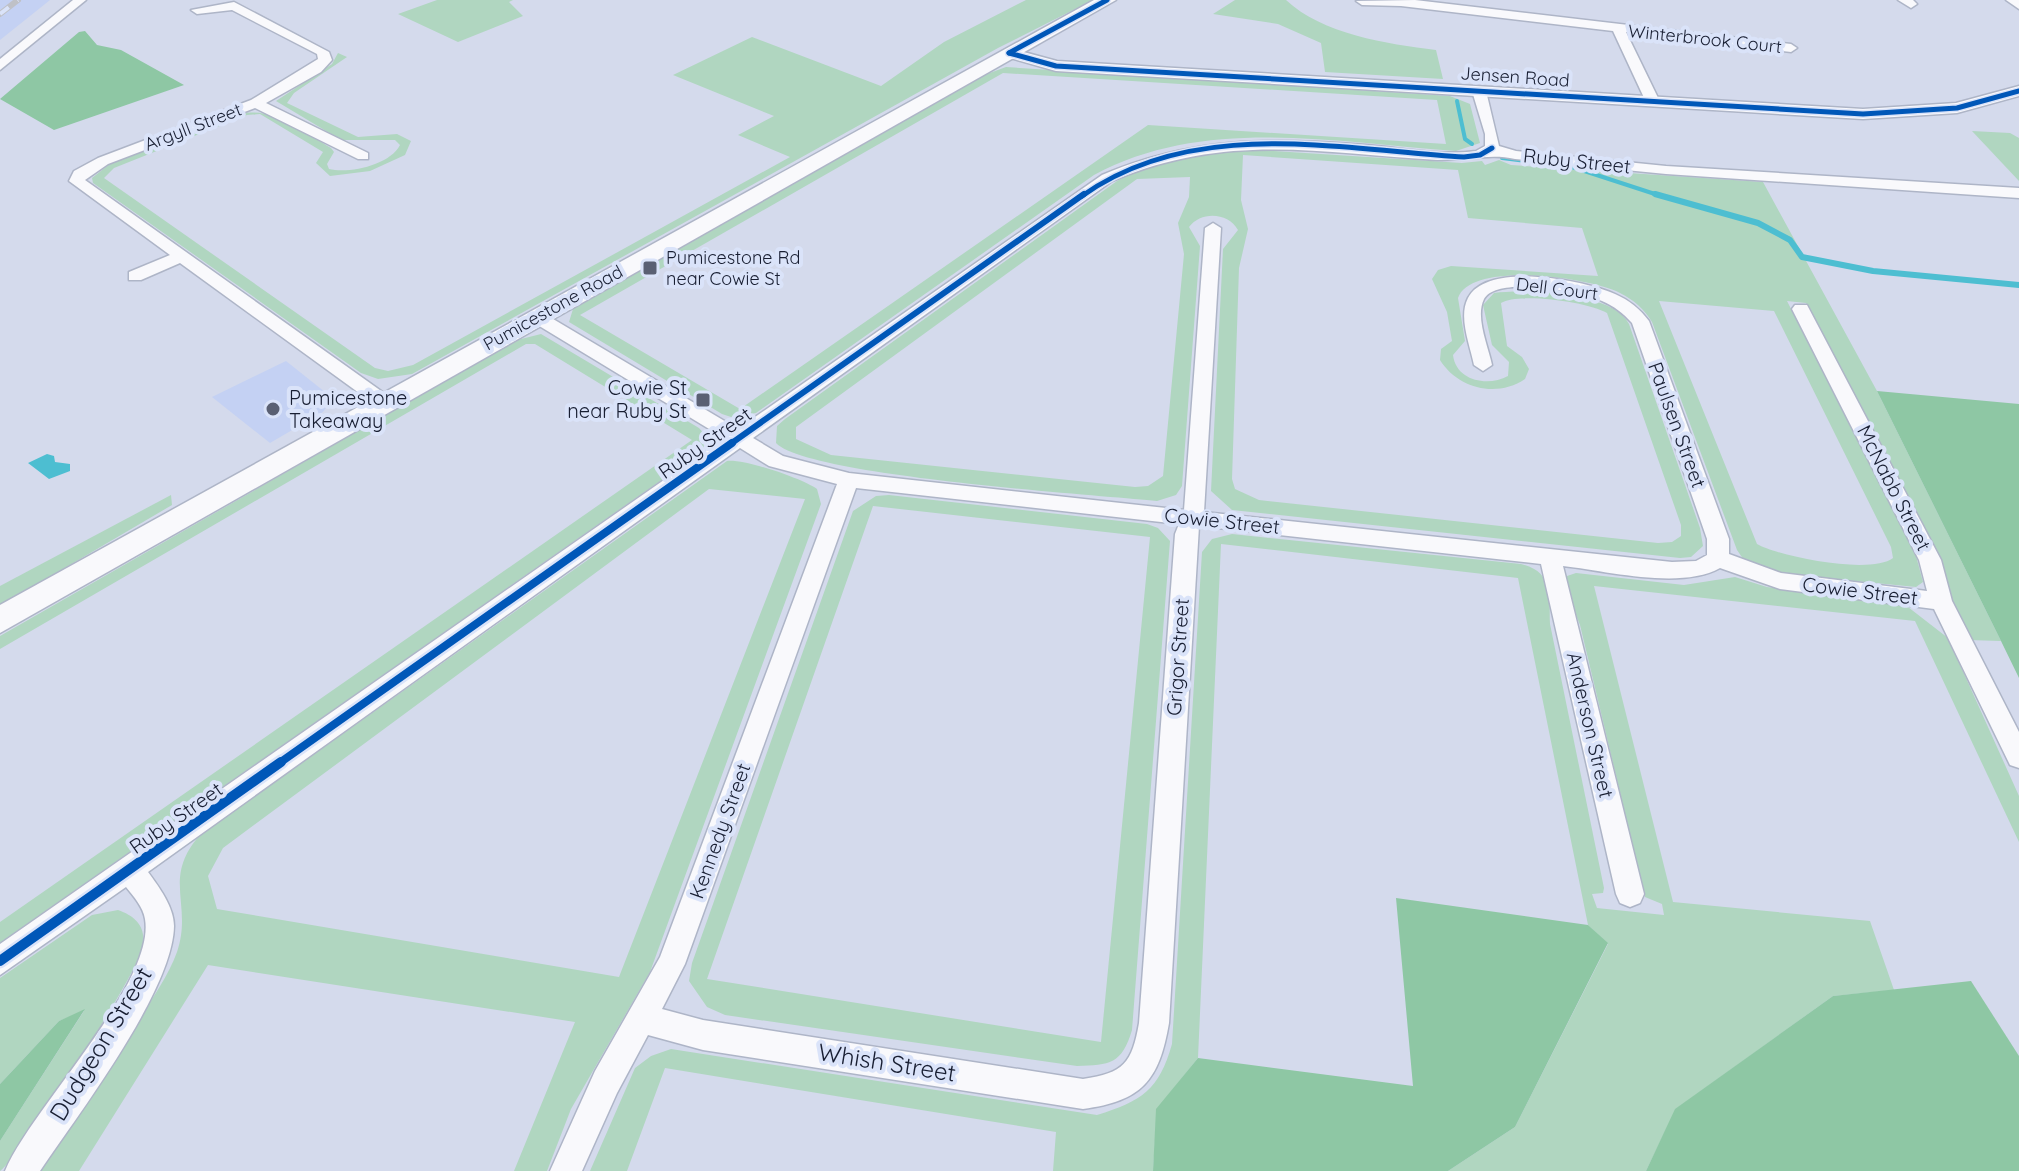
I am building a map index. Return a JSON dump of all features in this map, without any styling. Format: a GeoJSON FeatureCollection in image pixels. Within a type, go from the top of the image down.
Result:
{"type":"FeatureCollection","features":[{"type":"Feature","properties":{"kind":"main road","name":"Pumicestone Road"},"geometry":{"type":"LineString","coordinates":[[0,620],[384,402],[1107,0]]}},
{"type":"Feature","properties":{"kind":"street"},"geometry":{"type":"LineString","coordinates":[[0,66],[80,0]]}},
{"type":"Feature","properties":{"kind":"street"},"geometry":{"type":"LineString","coordinates":[[2012,0],[2019,5]]}},
{"type":"Feature","properties":{"kind":"street","name":"Winterbrook Court"},"geometry":{"type":"LineString","coordinates":[[1362,1],[1401,2],[1791,48]]}},
{"type":"Feature","properties":{"kind":"street","name":"Argyll Street"},"geometry":{"type":"LineString","coordinates":[[197,10],[234,3],[326,56],[316,69],[256,103],[103,161],[77,178],[79,184],[384,402]]}},
{"type":"Feature","properties":{"kind":"street","name":"Winterbrook Court"},"geometry":{"type":"LineString","coordinates":[[1619,30],[1653,102]]}},
{"type":"Feature","properties":{"kind":"street","name":"Jensen Road"},"geometry":{"type":"LineString","coordinates":[[1009,53],[1056,66],[1896,114],[1981,104],[2019,91]]}},
{"type":"Feature","properties":{"kind":"street"},"geometry":{"type":"LineString","coordinates":[[1479,91],[1492,134],[1492,148]]}},
{"type":"Feature","properties":{"kind":"street"},"geometry":{"type":"LineString","coordinates":[[256,103],[363,156]]}},
{"type":"Feature","properties":{"kind":"street","name":"Ruby Street"},"geometry":{"type":"LineString","coordinates":[[0,961],[1093,187],[1132,165],[1186,150],[1242,144],[1464,157],[1480,155],[1492,148],[1515,155],[1666,170],[2019,193]]}},
{"type":"Feature","properties":{"kind":"street","name":"Grigor Street"},"geometry":{"type":"LineString","coordinates":[[1130,1081],[1141,1071],[1150,1052],[1154,1023],[1186,534],[1196,506],[1213,228]]}},
{"type":"Feature","properties":{"kind":"street"},"geometry":{"type":"LineString","coordinates":[[135,276],[180,257]]}},
{"type":"Feature","properties":{"kind":"street","name":"Dell Court"},"geometry":{"type":"LineString","coordinates":[[1483,365],[1472,304],[1479,290],[1507,283],[1579,288],[1619,299]]}},
{"type":"Feature","properties":{"kind":"street","name":"Paulsen Street"},"geometry":{"type":"LineString","coordinates":[[1619,299],[1640,321],[1718,539],[1718,559]]}},
{"type":"Feature","properties":{"kind":"street","name":"McNabb Street"},"geometry":{"type":"LineString","coordinates":[[1801,309],[1923,546],[1941,601],[2019,757]]}},
{"type":"Feature","properties":{"kind":"street","name":"Cowie Street"},"geometry":{"type":"LineString","coordinates":[[537,317],[776,461],[849,480],[1689,571],[1718,559],[1780,581],[1941,601]]}},
{"type":"Feature","properties":{"kind":"street","name":"Kennedy Street"},"geometry":{"type":"LineString","coordinates":[[566,1171],[606,1082],[671,964],[849,480]]}},
{"type":"Feature","properties":{"kind":"street","name":"Anderson Street"},"geometry":{"type":"LineString","coordinates":[[1550,556],[1630,894]]}},
{"type":"Feature","properties":{"kind":"street","name":"Dudgeon Street"},"geometry":{"type":"LineString","coordinates":[[21,1171],[125,1014],[155,953],[160,926],[156,910],[129,870]]}},
{"type":"Feature","properties":{"kind":"street","name":"Whish Street"},"geometry":{"type":"LineString","coordinates":[[643,1019],[703,1035],[1083,1094],[1107,1091],[1130,1081]]}},
{"type":"Feature","properties":{"kind":"shaded area"},"geometry":{"type":"Polygon","coordinates":[[[0,0],[50,0],[0,40],[0,0]]]}},
{"type":"Feature","properties":{"kind":"shaded area"},"geometry":{"type":"Polygon","coordinates":[[[286,361],[325,392],[331,401],[323,412],[270,443],[212,397],[286,361]]]}},
{"type":"Feature","properties":{"kind":"green space"},"geometry":{"type":"Polygon","coordinates":[[[437,0],[513,0],[509,2],[523,16],[458,42],[398,14],[437,0]]]}},
{"type":"Feature","properties":{"kind":"green space"},"geometry":{"type":"Polygon","coordinates":[[[1026,0],[1093,0],[998,48],[412,374],[378,379],[361,373],[93,183],[92,178],[111,163],[239,114],[252,112],[276,117],[287,122],[331,148],[334,152],[327,164],[329,169],[358,169],[378,163],[395,152],[400,145],[395,140],[341,140],[276,101],[332,64],[338,53],[347,57],[294,93],[287,103],[358,137],[397,134],[411,141],[405,155],[370,171],[330,176],[316,163],[323,152],[260,114],[247,115],[114,168],[104,178],[375,368],[388,371],[413,365],[790,157],[738,135],[774,116],[673,75],[752,37],[881,86],[944,42],[1026,0]]]}},
{"type":"Feature","properties":{"kind":"green space"},"geometry":{"type":"Polygon","coordinates":[[[1235,0],[1286,0],[1318,21],[1356,36],[1436,50],[1443,79],[1325,72],[1321,43],[1278,24],[1213,14],[1235,0]]]}},
{"type":"Feature","properties":{"kind":"green space"},"geometry":{"type":"Polygon","coordinates":[[[85,31],[97,45],[121,50],[184,85],[54,130],[0,99],[79,32],[85,31]]]}},
{"type":"Feature","properties":{"kind":"green space"},"geometry":{"type":"Polygon","coordinates":[[[1006,67],[1450,96],[1470,104],[1480,143],[1456,151],[1318,139],[1226,139],[1181,145],[1137,156],[1094,175],[756,413],[731,417],[722,414],[569,322],[573,309],[987,74],[1006,67]],[[1003,73],[580,315],[740,409],[1148,125],[1446,144],[1437,100],[1003,73]]]}},
{"type":"Feature","properties":{"kind":"green space"},"geometry":{"type":"Polygon","coordinates":[[[1972,131],[2010,133],[2019,138],[2019,181],[1972,131]]]}},
{"type":"Feature","properties":{"kind":"green space"},"geometry":{"type":"Polygon","coordinates":[[[1240,150],[1462,163],[1482,161],[1485,165],[1499,160],[1511,165],[1763,182],[1877,391],[2001,641],[1968,640],[1949,603],[1931,546],[1806,303],[1787,301],[1915,552],[1923,582],[1916,587],[1774,573],[1746,563],[1737,550],[1652,322],[1638,305],[1620,293],[1560,278],[1508,276],[1485,279],[1468,286],[1458,298],[1465,341],[1453,355],[1455,364],[1466,376],[1474,379],[1491,381],[1508,376],[1509,362],[1492,345],[1483,305],[1494,293],[1568,295],[1606,305],[1620,313],[1629,324],[1700,528],[1703,546],[1691,557],[1232,510],[1211,491],[1223,249],[1238,230],[1228,220],[1214,216],[1200,218],[1189,227],[1200,246],[1182,486],[1176,495],[1157,501],[955,482],[840,465],[799,455],[776,443],[777,426],[785,419],[1117,181],[1167,161],[1203,153],[1240,150]],[[1243,155],[1241,200],[1248,229],[1239,268],[1232,479],[1235,489],[1259,500],[1658,543],[1672,542],[1681,536],[1681,525],[1607,313],[1585,305],[1538,298],[1501,303],[1507,346],[1522,357],[1529,369],[1525,379],[1514,385],[1491,389],[1467,384],[1440,360],[1441,349],[1452,341],[1447,312],[1432,279],[1438,270],[1451,266],[1598,276],[1582,228],[1468,218],[1458,170],[1243,155]],[[1190,177],[1137,179],[796,427],[796,439],[831,455],[1148,486],[1163,476],[1184,254],[1178,223],[1189,197],[1190,177]],[[1659,301],[1757,544],[1785,554],[1825,562],[1866,565],[1893,558],[1891,547],[1774,311],[1659,301]]]}},
{"type":"Feature","properties":{"kind":"green space"},"geometry":{"type":"Polygon","coordinates":[[[541,334],[699,428],[706,436],[704,447],[696,456],[0,943],[0,922],[692,440],[535,344],[526,344],[0,649],[0,636],[517,340],[541,334]]]}},
{"type":"Feature","properties":{"kind":"green space"},"geometry":{"type":"Polygon","coordinates":[[[1877,391],[2019,404],[2019,678],[2001,641],[1877,391]]]}},
{"type":"Feature","properties":{"kind":"green space"},"geometry":{"type":"Polygon","coordinates":[[[727,461],[773,470],[817,489],[821,504],[650,972],[571,1109],[547,1171],[514,1171],[575,1022],[208,965],[79,1171],[39,1171],[169,970],[181,935],[182,866],[199,836],[727,461]],[[709,489],[223,848],[208,876],[217,909],[619,977],[805,499],[709,489]]]}},
{"type":"Feature","properties":{"kind":"green space"},"geometry":{"type":"Polygon","coordinates":[[[171,495],[172,505],[0,606],[0,586],[171,495]]]}},
{"type":"Feature","properties":{"kind":"green space"},"geometry":{"type":"Polygon","coordinates":[[[876,496],[1147,524],[1158,528],[1170,541],[1132,1030],[1124,1050],[1106,1063],[1077,1066],[725,1015],[707,1007],[689,981],[692,963],[853,511],[876,496]],[[873,506],[707,979],[1101,1042],[1150,537],[873,506]]]}},
{"type":"Feature","properties":{"kind":"green space"},"geometry":{"type":"Polygon","coordinates":[[[1232,534],[1521,564],[1539,573],[1548,586],[1550,624],[1604,888],[1603,893],[1592,894],[1597,908],[1664,915],[1662,904],[1645,897],[1580,625],[1564,585],[1567,576],[1576,573],[1684,585],[1735,577],[1767,587],[1908,607],[1948,638],[2019,796],[2019,842],[1915,621],[1594,586],[1673,902],[1870,921],[1894,990],[1833,996],[1676,1109],[1646,1171],[1448,1171],[1515,1127],[1608,944],[1588,925],[1518,578],[1221,544],[1198,1058],[1157,1109],[1153,1171],[1053,1171],[1056,1132],[665,1068],[627,1171],[590,1171],[635,1068],[651,1056],[671,1049],[1097,1115],[1137,1099],[1146,1092],[1161,1073],[1172,1044],[1202,552],[1212,539],[1232,534]]]}},
{"type":"Feature","properties":{"kind":"green space"},"geometry":{"type":"Polygon","coordinates":[[[1396,898],[1588,925],[1608,943],[1515,1127],[1448,1171],[1153,1171],[1156,1109],[1198,1058],[1413,1086],[1396,898]]]}},
{"type":"Feature","properties":{"kind":"green space"},"geometry":{"type":"Polygon","coordinates":[[[118,910],[130,915],[141,927],[143,946],[137,962],[101,1026],[52,1102],[0,1171],[0,1141],[84,1011],[59,1021],[0,1084],[0,978],[92,915],[118,910]]]}},
{"type":"Feature","properties":{"kind":"green space"},"geometry":{"type":"Polygon","coordinates":[[[1971,981],[2019,1056],[2019,1171],[1646,1171],[1675,1109],[1833,996],[1971,981]]]}},
{"type":"Feature","properties":{"kind":"green space"},"geometry":{"type":"Polygon","coordinates":[[[85,1009],[0,1141],[0,1084],[59,1021],[85,1009]]]}},
{"type":"Feature","properties":{"kind":"water"},"geometry":{"type":"Polygon","coordinates":[[[47,454],[54,456],[55,462],[70,464],[70,471],[49,479],[28,463],[47,454]]]}},
{"type":"Feature","properties":{"kind":"waterway"},"geometry":{"type":"LineString","coordinates":[[1457,101],[1465,139],[1472,144]]}},
{"type":"Feature","properties":{"kind":"waterway"},"geometry":{"type":"LineString","coordinates":[[1502,158],[1569,166],[1661,196]]}},
{"type":"Feature","properties":{"kind":"waterway"},"geometry":{"type":"LineString","coordinates":[[1655,194],[1758,223],[1790,240],[1802,257],[1873,271],[2019,285]]}},
{"type":"Feature","properties":{"kind":"railway"},"geometry":{"type":"LineString","coordinates":[[0,14],[18,0]]}},
{"type":"Feature","properties":{"kind":"cycle path"},"geometry":{"type":"LineString","coordinates":[[1009,53],[1107,0]]}},
{"type":"Feature","properties":{"kind":"cycle path"},"geometry":{"type":"LineString","coordinates":[[1009,53],[1056,66],[1863,114],[1957,108],[2019,91]]}},
{"type":"Feature","properties":{"kind":"cycle path"},"geometry":{"type":"LineString","coordinates":[[0,961],[1107,178],[1149,160],[1192,150],[1237,145],[1282,144],[1464,157],[1480,155],[1492,148]]}},
{"type":"Feature","properties":{"kind":"place","name":"Pumicestone Rd near Cowie St"},"geometry":{"type":"Point","coordinates":[650,268]}},
{"type":"Feature","properties":{"kind":"place","name":"Cowie St near Ruby St"},"geometry":{"type":"Point","coordinates":[703,400]}},
{"type":"Feature","properties":{"kind":"place","name":"Pumicestone Takeaway"},"geometry":{"type":"Point","coordinates":[273,409]}}]}
